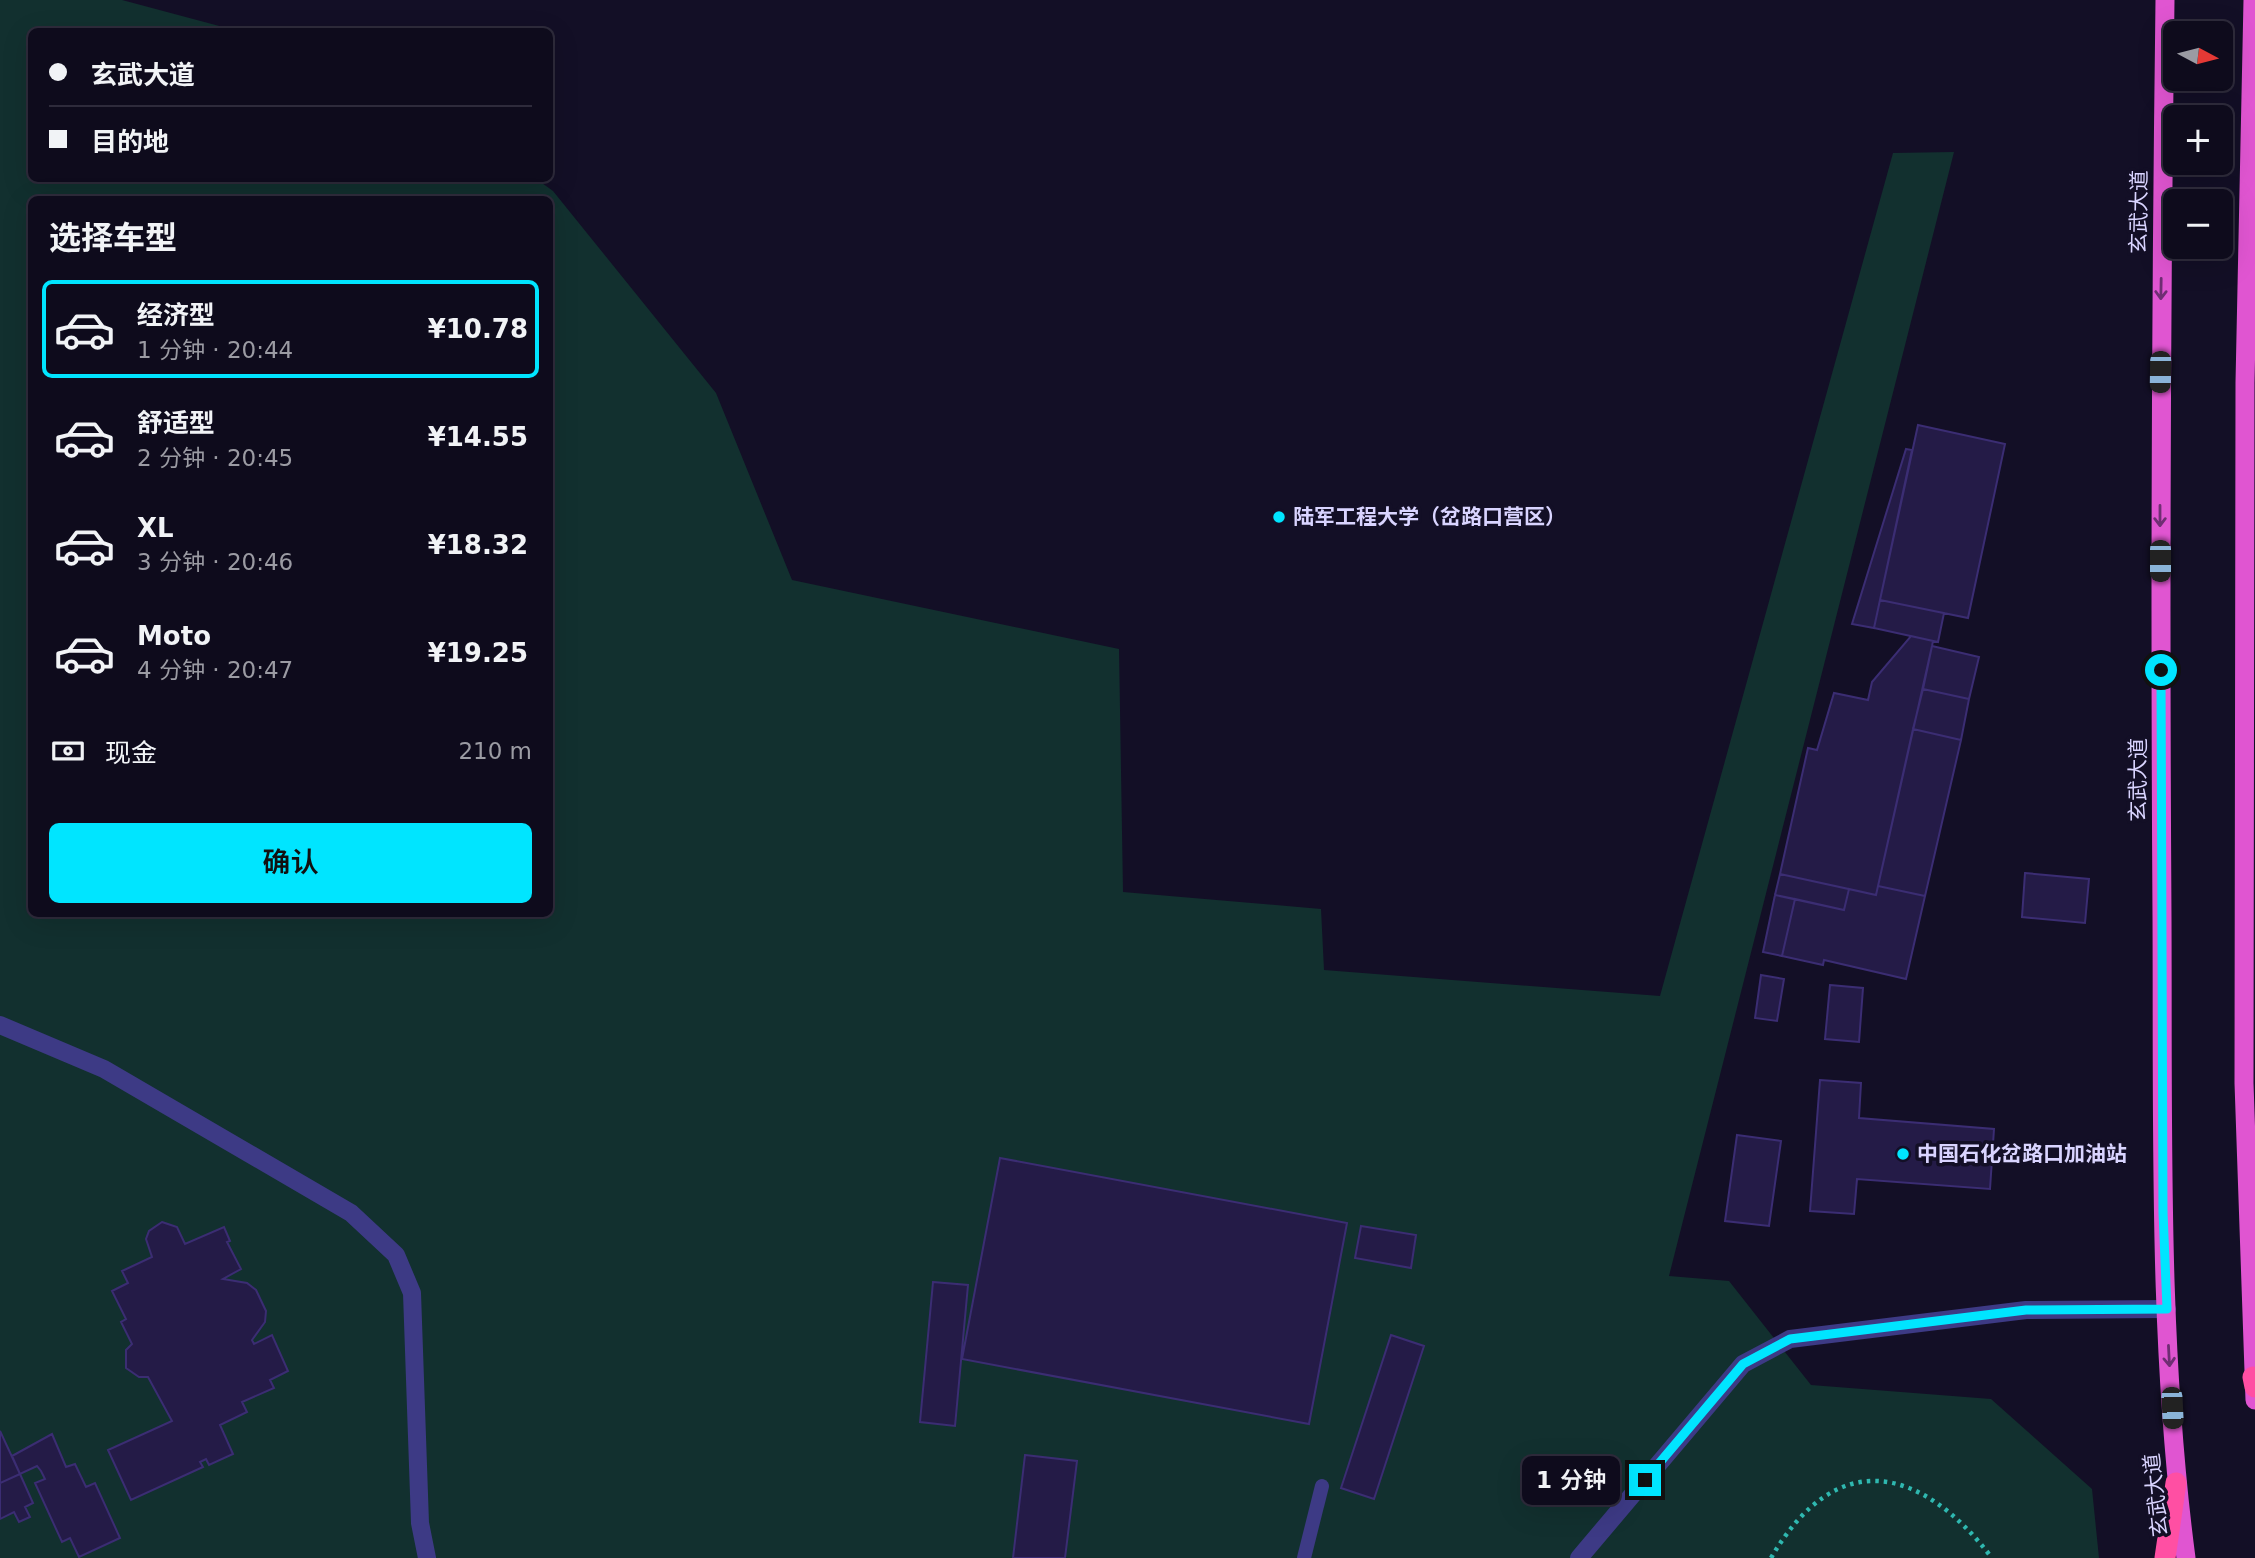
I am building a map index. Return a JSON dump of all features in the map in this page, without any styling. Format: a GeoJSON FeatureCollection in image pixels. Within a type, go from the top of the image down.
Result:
{"type":"FeatureCollection","features":[{"type":"Feature","properties":{"kind":"highway","name":"玄武大道"},"geometry":{"type":"LineString","coordinates":[[2165,0],[2159,399],[2163,1198],[2176,1483],[2186,1558]]}},
{"type":"Feature","properties":{"kind":"highway"},"geometry":{"type":"LineString","coordinates":[[2253,0],[2245,383],[2244,1055],[2255,1400]]}},
{"type":"Feature","properties":{"kind":"highway"},"geometry":{"type":"LineString","coordinates":[[2165,1558],[2176,1483]]}},
{"type":"Feature","properties":{"kind":"street"},"geometry":{"type":"LineString","coordinates":[[0,1025],[104,1069],[351,1213],[396,1255],[412,1293],[420,1523],[427,1558]]}},
{"type":"Feature","properties":{"kind":"street"},"geometry":{"type":"LineString","coordinates":[[1579,1558],[1743,1364],[1790,1339],[2026,1310],[2167,1309]]}},
{"type":"Feature","properties":{"kind":"lane"},"geometry":{"type":"LineString","coordinates":[[1304,1558],[1322,1486]]}},
{"type":"Feature","properties":{"kind":"path"},"geometry":{"type":"LineString","coordinates":[[1771,1558],[1807,1509],[1829,1493],[1879,1479],[1900,1482],[1958,1517],[1992,1558]]}},
{"type":"Feature","properties":{"kind":"green space"},"geometry":{"type":"Polygon","coordinates":[[[0,0],[122,0],[227,28],[28,28],[28,182],[541,182],[553,191],[716,393],[792,580],[1119,649],[1123,892],[1321,909],[1324,970],[1660,996],[1893,153],[1954,152],[1669,1276],[1729,1281],[1811,1385],[1991,1399],[2092,1489],[2099,1558],[0,1558],[0,0]]]}},
{"type":"Feature","properties":{"kind":"building"},"geometry":{"type":"Polygon","coordinates":[[[1918,425],[2005,444],[1968,618],[1880,600],[1918,425]]]}},
{"type":"Feature","properties":{"kind":"building"},"geometry":{"type":"Polygon","coordinates":[[[1906,449],[1912,450],[1874,628],[1852,624],[1906,449]]]}},
{"type":"Feature","properties":{"kind":"building"},"geometry":{"type":"Polygon","coordinates":[[[1880,600],[1944,613],[1938,642],[1874,628],[1880,600]]]}},
{"type":"Feature","properties":{"kind":"building"},"geometry":{"type":"Polygon","coordinates":[[[1911,636],[1933,641],[1876,895],[1780,874],[1808,748],[1817,750],[1834,693],[1868,700],[1872,682],[1911,636]]]}},
{"type":"Feature","properties":{"kind":"building"},"geometry":{"type":"Polygon","coordinates":[[[1932,646],[1979,657],[1969,699],[1923,689],[1932,646]]]}},
{"type":"Feature","properties":{"kind":"building"},"geometry":{"type":"Polygon","coordinates":[[[1923,689],[1969,699],[1961,740],[1913,729],[1923,689]]]}},
{"type":"Feature","properties":{"kind":"building"},"geometry":{"type":"Polygon","coordinates":[[[1913,729],[1961,740],[1925,896],[1878,886],[1913,729]]]}},
{"type":"Feature","properties":{"kind":"building"},"geometry":{"type":"Polygon","coordinates":[[[2025,873],[2089,879],[2085,923],[2022,917],[2025,873]]]}},
{"type":"Feature","properties":{"kind":"building"},"geometry":{"type":"Polygon","coordinates":[[[1780,874],[1849,889],[1844,910],[1775,895],[1780,874]]]}},
{"type":"Feature","properties":{"kind":"building"},"geometry":{"type":"Polygon","coordinates":[[[1878,886],[1925,896],[1906,979],[1824,960],[1823,965],[1782,956],[1795,899],[1844,910],[1849,889],[1876,895],[1878,886]]]}},
{"type":"Feature","properties":{"kind":"building"},"geometry":{"type":"Polygon","coordinates":[[[1775,895],[1795,899],[1782,956],[1763,952],[1775,895]]]}},
{"type":"Feature","properties":{"kind":"building"},"geometry":{"type":"Polygon","coordinates":[[[1761,975],[1784,979],[1777,1021],[1755,1018],[1761,975]]]}},
{"type":"Feature","properties":{"kind":"building"},"geometry":{"type":"Polygon","coordinates":[[[1830,985],[1863,988],[1859,1042],[1825,1039],[1830,985]]]}},
{"type":"Feature","properties":{"kind":"building","name":"中国石化岔路口加油站"},"geometry":{"type":"Polygon","coordinates":[[[1820,1080],[1861,1083],[1859,1118],[1994,1129],[1990,1189],[1857,1179],[1854,1214],[1810,1211],[1820,1080]]]}},
{"type":"Feature","properties":{"kind":"building"},"geometry":{"type":"Polygon","coordinates":[[[1737,1135],[1781,1141],[1769,1226],[1725,1221],[1737,1135]]]}},
{"type":"Feature","properties":{"kind":"building"},"geometry":{"type":"Polygon","coordinates":[[[1000,1158],[1347,1223],[1309,1424],[962,1359],[1000,1158]]]}},
{"type":"Feature","properties":{"kind":"building"},"geometry":{"type":"Polygon","coordinates":[[[162,1222],[177,1227],[185,1244],[224,1227],[230,1241],[227,1242],[241,1269],[223,1279],[247,1283],[256,1290],[266,1311],[265,1322],[252,1340],[254,1344],[272,1335],[288,1371],[270,1380],[274,1388],[242,1402],[247,1412],[220,1425],[233,1454],[209,1465],[206,1459],[200,1462],[203,1467],[131,1500],[108,1450],[172,1421],[148,1377],[139,1377],[126,1368],[126,1350],[132,1344],[121,1322],[126,1319],[112,1291],[128,1283],[122,1271],[152,1257],[146,1239],[149,1231],[162,1222]]]}},
{"type":"Feature","properties":{"kind":"building"},"geometry":{"type":"Polygon","coordinates":[[[1361,1226],[1416,1235],[1411,1268],[1355,1258],[1361,1226]]]}},
{"type":"Feature","properties":{"kind":"building"},"geometry":{"type":"Polygon","coordinates":[[[933,1282],[968,1285],[955,1426],[920,1422],[933,1282]]]}},
{"type":"Feature","properties":{"kind":"building"},"geometry":{"type":"Polygon","coordinates":[[[1391,1335],[1424,1346],[1374,1499],[1341,1488],[1391,1335]]]}},
{"type":"Feature","properties":{"kind":"building"},"geometry":{"type":"Polygon","coordinates":[[[0,1431],[20,1474],[0,1483],[0,1431]]]}},
{"type":"Feature","properties":{"kind":"building"},"geometry":{"type":"Polygon","coordinates":[[[52,1434],[66,1467],[75,1464],[86,1487],[95,1483],[120,1538],[79,1557],[70,1538],[62,1542],[35,1483],[45,1479],[41,1471],[37,1466],[20,1474],[12,1456],[52,1434]]]}},
{"type":"Feature","properties":{"kind":"building"},"geometry":{"type":"Polygon","coordinates":[[[1025,1455],[1077,1461],[1065,1558],[1013,1558],[1025,1455]]]}},
{"type":"Feature","properties":{"kind":"building"},"geometry":{"type":"Polygon","coordinates":[[[20,1474],[33,1503],[25,1507],[30,1517],[19,1522],[14,1512],[0,1519],[0,1483],[20,1474]]]}},
{"type":"Feature","properties":{"kind":"place","name":"陆军工程大学（岔路口营区）"},"geometry":{"type":"Point","coordinates":[1279,517]}},
{"type":"Feature","properties":{"kind":"place","name":"中国石化岔路口加油站"},"geometry":{"type":"Point","coordinates":[1903,1154]}},
{"type":"Feature","properties":{"kind":"route"},"geometry":{"type":"LineString","coordinates":[[1645,1480],[1743,1364],[1790,1339],[2026,1310],[2167,1309],[2163,1212],[2161,670]]}}]}
